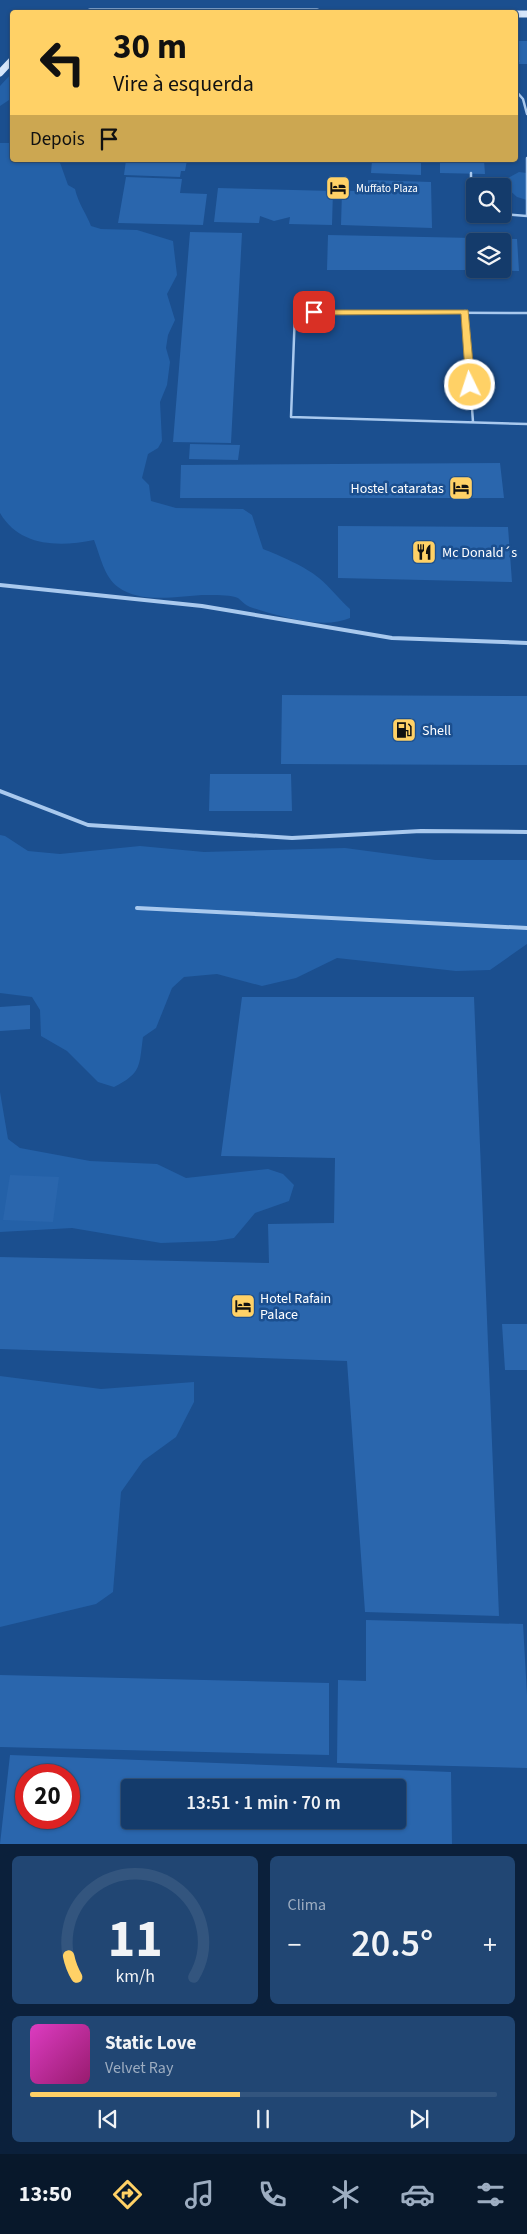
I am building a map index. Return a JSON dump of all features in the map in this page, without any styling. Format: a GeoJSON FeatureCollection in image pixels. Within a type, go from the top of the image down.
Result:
{"type":"FeatureCollection","features":[{"type":"Feature","properties":{"kind":"main road"},"geometry":{"type":"LineString","coordinates":[[0,73],[10,62]]}},
{"type":"Feature","properties":{"kind":"lane"},"geometry":{"type":"LineString","coordinates":[[518,94],[522,99],[527,114]]}},
{"type":"Feature","properties":{"kind":"lane"},"geometry":{"type":"LineString","coordinates":[[511,215],[527,216],[527,158]]}},
{"type":"Feature","properties":{"kind":"lane"},"geometry":{"type":"LineString","coordinates":[[471,173],[471,178]]}},
{"type":"Feature","properties":{"kind":"lane"},"geometry":{"type":"LineString","coordinates":[[465,311],[473,422]]}},
{"type":"Feature","properties":{"kind":"lane"},"geometry":{"type":"LineString","coordinates":[[527,313],[465,311],[295,312],[291,417],[527,424]]}},
{"type":"Feature","properties":{"kind":"lane"},"geometry":{"type":"LineString","coordinates":[[0,586],[202,606],[392,638],[527,643]]}},
{"type":"Feature","properties":{"kind":"lane"},"geometry":{"type":"LineString","coordinates":[[0,790],[88,825],[292,838],[421,831],[527,832]]}},
{"type":"Feature","properties":{"kind":"lane"},"geometry":{"type":"LineString","coordinates":[[136,908],[527,928]]}},
{"type":"Feature","properties":{"kind":"shaded area"},"geometry":{"type":"Polygon","coordinates":[[[10,75],[10,99],[0,106],[0,86],[10,75]]]}},
{"type":"Feature","properties":{"kind":"shaded area"},"geometry":{"type":"Polygon","coordinates":[[[0,143],[10,143],[10,162],[60,162],[68,185],[75,189],[91,226],[101,229],[137,230],[173,241],[177,275],[167,294],[175,320],[168,335],[166,348],[170,362],[167,385],[160,402],[162,441],[158,448],[148,454],[142,478],[149,485],[151,501],[176,508],[243,509],[252,515],[263,549],[314,574],[350,609],[350,618],[327,623],[300,620],[250,607],[238,598],[228,596],[200,595],[151,598],[128,593],[109,578],[94,540],[67,544],[41,542],[18,533],[0,513],[0,143]]]}},
{"type":"Feature","properties":{"kind":"shaded area"},"geometry":{"type":"Polygon","coordinates":[[[519,172],[527,173],[527,200],[517,197],[511,192],[511,178],[508,178],[519,172]]]}},
{"type":"Feature","properties":{"kind":"shaded area"},"geometry":{"type":"Polygon","coordinates":[[[0,835],[5,836],[28,851],[60,854],[140,846],[204,852],[345,848],[435,860],[527,860],[527,944],[490,970],[456,971],[337,958],[296,978],[262,986],[217,974],[184,977],[172,988],[156,1028],[143,1037],[138,1068],[130,1077],[114,1087],[98,1082],[67,1051],[41,1036],[40,1010],[32,997],[0,993],[0,835]]]}},
{"type":"Feature","properties":{"kind":"shaded area"},"geometry":{"type":"Polygon","coordinates":[[[0,1092],[8,1139],[20,1148],[90,1161],[157,1164],[186,1178],[268,1169],[283,1174],[294,1185],[289,1201],[255,1213],[234,1238],[215,1241],[161,1243],[72,1228],[0,1232],[0,1092]]]}},
{"type":"Feature","properties":{"kind":"shaded area"},"geometry":{"type":"Polygon","coordinates":[[[0,1376],[101,1389],[194,1382],[194,1402],[176,1437],[143,1461],[121,1492],[113,1592],[96,1604],[0,1627],[0,1376]]]}},
{"type":"Feature","properties":{"kind":"building"},"geometry":{"type":"Polygon","coordinates":[[[518,41],[527,41],[527,64],[518,64],[518,41]]]}},
{"type":"Feature","properties":{"kind":"building"},"geometry":{"type":"Polygon","coordinates":[[[126,162],[187,162],[185,171],[181,171],[180,177],[124,175],[126,162]]]}},
{"type":"Feature","properties":{"kind":"building"},"geometry":{"type":"Polygon","coordinates":[[[372,162],[421,162],[421,175],[371,173],[372,162]]]}},
{"type":"Feature","properties":{"kind":"building"},"geometry":{"type":"Polygon","coordinates":[[[440,162],[484,162],[485,174],[440,173],[440,162]]]}},
{"type":"Feature","properties":{"kind":"building"},"geometry":{"type":"Polygon","coordinates":[[[126,177],[182,179],[180,193],[207,194],[203,225],[118,223],[126,177]]]}},
{"type":"Feature","properties":{"kind":"building"},"geometry":{"type":"Polygon","coordinates":[[[368,180],[431,182],[432,228],[341,225],[342,191],[368,191],[368,180]]]}},
{"type":"Feature","properties":{"kind":"building"},"geometry":{"type":"Polygon","coordinates":[[[218,188],[333,191],[332,225],[289,224],[290,217],[274,221],[260,216],[259,223],[214,222],[218,188]]]}},
{"type":"Feature","properties":{"kind":"building"},"geometry":{"type":"Polygon","coordinates":[[[190,232],[242,233],[231,443],[173,442],[190,232]]]}},
{"type":"Feature","properties":{"kind":"building"},"geometry":{"type":"Polygon","coordinates":[[[328,235],[466,238],[466,270],[327,270],[328,235]]]}},
{"type":"Feature","properties":{"kind":"building"},"geometry":{"type":"Polygon","coordinates":[[[511,239],[517,239],[519,271],[511,271],[511,239]]]}},
{"type":"Feature","properties":{"kind":"building"},"geometry":{"type":"Polygon","coordinates":[[[190,444],[240,445],[238,460],[189,459],[190,444]]]}},
{"type":"Feature","properties":{"kind":"building"},"geometry":{"type":"Polygon","coordinates":[[[500,463],[504,498],[180,498],[181,465],[500,463]]]}},
{"type":"Feature","properties":{"kind":"building","name":"Mc Donald´s"},"geometry":{"type":"Polygon","coordinates":[[[338,526],[508,527],[512,582],[338,578],[338,526]]]}},
{"type":"Feature","properties":{"kind":"building","name":"Shell"},"geometry":{"type":"Polygon","coordinates":[[[282,695],[527,696],[527,765],[281,764],[282,695]]]}},
{"type":"Feature","properties":{"kind":"building"},"geometry":{"type":"Polygon","coordinates":[[[210,774],[291,774],[292,811],[209,811],[210,774]]]}},
{"type":"Feature","properties":{"kind":"building","name":"Hotel Rafain Palace"},"geometry":{"type":"Polygon","coordinates":[[[242,997],[474,997],[499,1616],[365,1612],[347,1361],[0,1349],[0,1257],[269,1263],[268,1224],[334,1223],[335,1158],[221,1156],[242,997]]]}},
{"type":"Feature","properties":{"kind":"building"},"geometry":{"type":"Polygon","coordinates":[[[30,1005],[30,1029],[0,1031],[0,1007],[30,1005]]]}},
{"type":"Feature","properties":{"kind":"building"},"geometry":{"type":"Polygon","coordinates":[[[10,1175],[59,1177],[53,1222],[3,1220],[10,1175]]]}},
{"type":"Feature","properties":{"kind":"building"},"geometry":{"type":"Polygon","coordinates":[[[502,1324],[527,1324],[527,1370],[505,1370],[502,1324]]]}},
{"type":"Feature","properties":{"kind":"building"},"geometry":{"type":"Polygon","coordinates":[[[366,1620],[523,1624],[527,1695],[527,1768],[337,1763],[338,1680],[366,1681],[366,1620]]]}},
{"type":"Feature","properties":{"kind":"building"},"geometry":{"type":"Polygon","coordinates":[[[0,1675],[329,1683],[329,1755],[0,1747],[0,1675]]]}},
{"type":"Feature","properties":{"kind":"building"},"geometry":{"type":"Polygon","coordinates":[[[10,1755],[451,1772],[452,1844],[0,1844],[10,1755]]]}},
{"type":"Feature","properties":{"kind":"place","name":"Muffato Plaza"},"geometry":{"type":"Point","coordinates":[338,188]}},
{"type":"Feature","properties":{"kind":"place","name":"Hostel cataratas"},"geometry":{"type":"Point","coordinates":[461,488]}},
{"type":"Feature","properties":{"kind":"place","name":"Mc Donald´s"},"geometry":{"type":"Point","coordinates":[424,552]}},
{"type":"Feature","properties":{"kind":"place","name":"Shell"},"geometry":{"type":"Point","coordinates":[404,730]}},
{"type":"Feature","properties":{"kind":"place","name":"Hotel Rafain Palace"},"geometry":{"type":"Point","coordinates":[243,1306]}},
{"type":"Feature","properties":{"kind":"route"},"geometry":{"type":"LineString","coordinates":[[314,312],[465,311],[470,385]]}}]}
